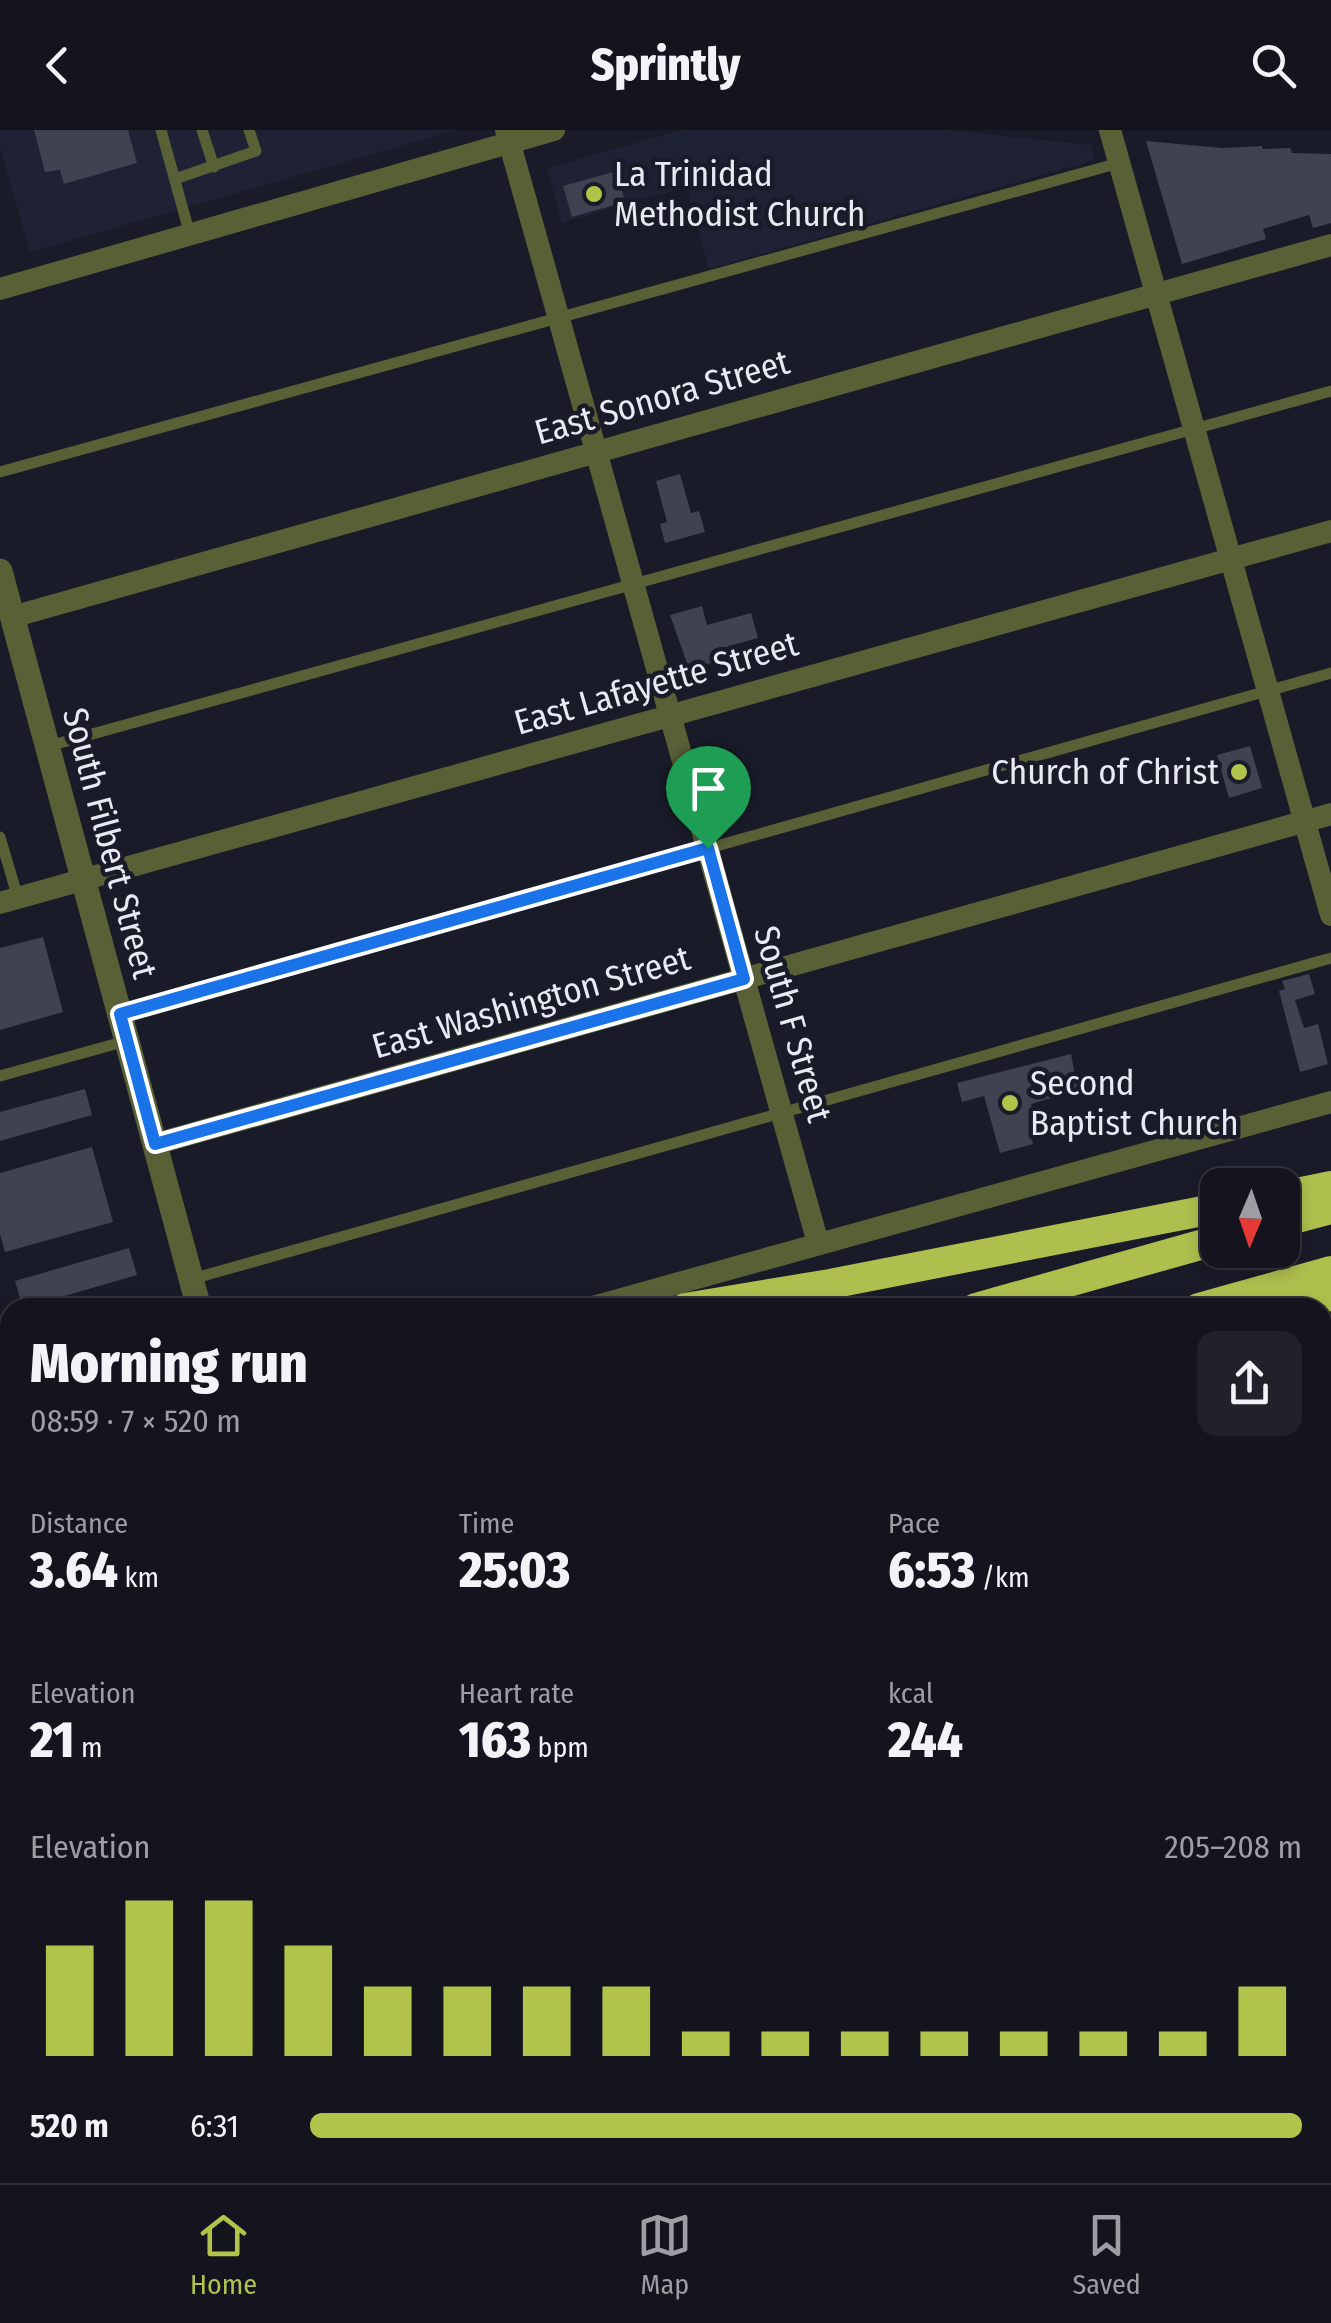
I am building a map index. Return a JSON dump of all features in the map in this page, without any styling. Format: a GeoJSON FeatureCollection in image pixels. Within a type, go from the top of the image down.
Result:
{"type":"FeatureCollection","features":[{"type":"Feature","properties":{"kind":"highway"},"geometry":{"type":"LineString","coordinates":[[1300,1192],[1331,1186]]}},
{"type":"Feature","properties":{"kind":"highway"},"geometry":{"type":"LineString","coordinates":[[1300,1217],[1331,1208]]}},
{"type":"Feature","properties":{"kind":"highway"},"geometry":{"type":"LineString","coordinates":[[745,1298],[1200,1212]]}},
{"type":"Feature","properties":{"kind":"highway"},"geometry":{"type":"LineString","coordinates":[[1012,1298],[1200,1245]]}},
{"type":"Feature","properties":{"kind":"highway"},"geometry":{"type":"LineString","coordinates":[[1235,1298],[1331,1271]]}},
{"type":"Feature","properties":{"kind":"street"},"geometry":{"type":"LineString","coordinates":[[0,289],[190,235],[508,136],[554,130]]}},
{"type":"Feature","properties":{"kind":"street"},"geometry":{"type":"LineString","coordinates":[[1110,130],[1331,915]]}},
{"type":"Feature","properties":{"kind":"street","name":"South F Street"},"geometry":{"type":"LineString","coordinates":[[508,136],[818,1243]]}},
{"type":"Feature","properties":{"kind":"street","name":"East Sonora Street"},"geometry":{"type":"LineString","coordinates":[[12,617],[1331,246]]}},
{"type":"Feature","properties":{"kind":"street","name":"East Lafayette Street"},"geometry":{"type":"LineString","coordinates":[[9,900],[1331,531]]}},
{"type":"Feature","properties":{"kind":"street","name":"South Filbert Street"},"geometry":{"type":"LineString","coordinates":[[0,571],[196,1295]]}},
{"type":"Feature","properties":{"kind":"street","name":"East Washington Street"},"geometry":{"type":"LineString","coordinates":[[155,1144],[1331,814]]}},
{"type":"Feature","properties":{"kind":"street"},"geometry":{"type":"LineString","coordinates":[[624,1298],[1331,1102]]}},
{"type":"Feature","properties":{"kind":"lane"},"geometry":{"type":"LineString","coordinates":[[161,130],[190,235]]}},
{"type":"Feature","properties":{"kind":"lane"},"geometry":{"type":"LineString","coordinates":[[202,130],[214,167]]}},
{"type":"Feature","properties":{"kind":"lane"},"geometry":{"type":"LineString","coordinates":[[175,179],[256,150],[249,130]]}},
{"type":"Feature","properties":{"kind":"lane"},"geometry":{"type":"LineString","coordinates":[[0,472],[1119,163]]}},
{"type":"Feature","properties":{"kind":"lane"},"geometry":{"type":"LineString","coordinates":[[48,747],[1331,390]]}},
{"type":"Feature","properties":{"kind":"lane"},"geometry":{"type":"LineString","coordinates":[[120,1014],[1331,673]]}},
{"type":"Feature","properties":{"kind":"lane"},"geometry":{"type":"LineString","coordinates":[[0,837],[9,900]]}},
{"type":"Feature","properties":{"kind":"lane"},"geometry":{"type":"LineString","coordinates":[[196,1295],[782,1111],[1331,958]]}},
{"type":"Feature","properties":{"kind":"lane"},"geometry":{"type":"LineString","coordinates":[[0,1076],[127,1041]]}},
{"type":"Feature","properties":{"kind":"shaded area"},"geometry":{"type":"Polygon","coordinates":[[[0,130],[457,130],[30,252],[0,148],[0,130]]]}},
{"type":"Feature","properties":{"kind":"shaded area"},"geometry":{"type":"Polygon","coordinates":[[[682,130],[949,130],[1091,145],[1095,160],[709,269],[686,187],[562,223],[547,168],[682,130]]]}},
{"type":"Feature","properties":{"kind":"building"},"geometry":{"type":"Polygon","coordinates":[[[34,130],[128,130],[137,163],[64,184],[60,170],[45,172],[34,130]]]}},
{"type":"Feature","properties":{"kind":"building"},"geometry":{"type":"Polygon","coordinates":[[[1146,141],[1222,148],[1262,146],[1290,148],[1292,153],[1331,154],[1331,223],[1313,228],[1309,215],[1263,229],[1266,239],[1182,264],[1146,141]]]}},
{"type":"Feature","properties":{"kind":"building","name":"La Trinidad Methodist Church"},"geometry":{"type":"Polygon","coordinates":[[[617,171],[625,202],[572,217],[563,186],[617,171]]]}},
{"type":"Feature","properties":{"kind":"building"},"geometry":{"type":"Polygon","coordinates":[[[680,474],[691,513],[699,511],[705,532],[665,543],[660,524],[667,522],[656,481],[680,474]]]}},
{"type":"Feature","properties":{"kind":"building"},"geometry":{"type":"Polygon","coordinates":[[[702,606],[707,625],[751,613],[758,638],[715,650],[718,661],[689,669],[670,615],[702,606]]]}},
{"type":"Feature","properties":{"kind":"building","name":"Church of Christ"},"geometry":{"type":"Polygon","coordinates":[[[1250,746],[1262,788],[1229,798],[1217,755],[1250,746]]]}},
{"type":"Feature","properties":{"kind":"building"},"geometry":{"type":"Polygon","coordinates":[[[43,937],[63,1012],[0,1030],[0,948],[43,937]]]}},
{"type":"Feature","properties":{"kind":"building"},"geometry":{"type":"Polygon","coordinates":[[[1309,974],[1315,994],[1295,1000],[1304,1028],[1318,1024],[1328,1064],[1300,1072],[1279,991],[1285,989],[1282,981],[1309,974]]]}},
{"type":"Feature","properties":{"kind":"building","name":"Second Baptist Church"},"geometry":{"type":"Polygon","coordinates":[[[1071,1054],[1078,1090],[1031,1104],[1040,1135],[1031,1137],[1033,1144],[1000,1153],[984,1096],[962,1102],[957,1083],[1071,1054]]]}},
{"type":"Feature","properties":{"kind":"building"},"geometry":{"type":"Polygon","coordinates":[[[85,1089],[92,1115],[0,1141],[0,1112],[85,1089]]]}},
{"type":"Feature","properties":{"kind":"building"},"geometry":{"type":"Polygon","coordinates":[[[92,1147],[113,1222],[5,1252],[0,1234],[0,1173],[92,1147]]]}},
{"type":"Feature","properties":{"kind":"building"},"geometry":{"type":"Polygon","coordinates":[[[129,1248],[137,1275],[58,1298],[20,1298],[15,1281],[129,1248]]]}},
{"type":"Feature","properties":{"kind":"place","name":"La Trinidad Methodist Church"},"geometry":{"type":"Point","coordinates":[594,194]}},
{"type":"Feature","properties":{"kind":"place","name":"Church of Christ"},"geometry":{"type":"Point","coordinates":[1239,772]}},
{"type":"Feature","properties":{"kind":"place","name":"Second Baptist Church"},"geometry":{"type":"Point","coordinates":[1010,1103]}},
{"type":"Feature","properties":{"kind":"route"},"geometry":{"type":"LineString","coordinates":[[708,848],[744,979],[155,1144],[120,1014],[708,848]]}}]}
